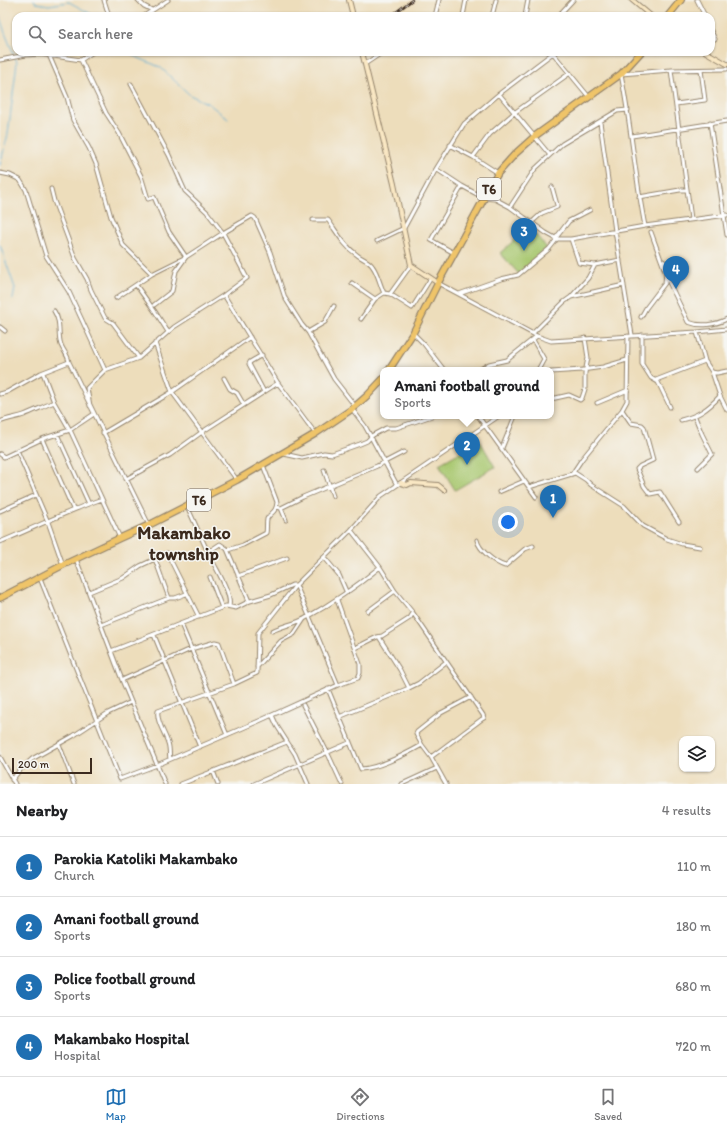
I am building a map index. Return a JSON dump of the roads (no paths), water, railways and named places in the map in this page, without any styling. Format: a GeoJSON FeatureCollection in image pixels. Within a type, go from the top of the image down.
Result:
{"type":"FeatureCollection","features":[{"type":"Feature","properties":{"kind":"highway"},"geometry":{"type":"LineString","coordinates":[[671,12],[681,0]]}},
{"type":"Feature","properties":{"kind":"highway","name":"T6"},"geometry":{"type":"LineString","coordinates":[[391,367],[413,333],[438,283],[498,173],[515,154],[535,136],[621,74],[637,56]]}},
{"type":"Feature","properties":{"kind":"highway","name":"T6"},"geometry":{"type":"LineString","coordinates":[[0,598],[63,565],[149,526],[237,480],[315,434],[353,408],[380,382]]}},
{"type":"Feature","properties":{"kind":"street"},"geometry":{"type":"LineString","coordinates":[[104,0],[108,12]]}},
{"type":"Feature","properties":{"kind":"street"},"geometry":{"type":"LineString","coordinates":[[138,0],[144,6],[152,10]]}},
{"type":"Feature","properties":{"kind":"street"},"geometry":{"type":"LineString","coordinates":[[149,12],[168,0]]}},
{"type":"Feature","properties":{"kind":"street"},"geometry":{"type":"LineString","coordinates":[[349,0],[352,12]]}},
{"type":"Feature","properties":{"kind":"street"},"geometry":{"type":"LineString","coordinates":[[436,12],[439,0]]}},
{"type":"Feature","properties":{"kind":"street"},"geometry":{"type":"LineString","coordinates":[[464,12],[466,0]]}},
{"type":"Feature","properties":{"kind":"street"},"geometry":{"type":"LineString","coordinates":[[493,12],[496,0]]}},
{"type":"Feature","properties":{"kind":"street"},"geometry":{"type":"LineString","coordinates":[[525,12],[528,0]]}},
{"type":"Feature","properties":{"kind":"street"},"geometry":{"type":"LineString","coordinates":[[562,12],[573,0]]}},
{"type":"Feature","properties":{"kind":"street"},"geometry":{"type":"LineString","coordinates":[[632,0],[646,12]]}},
{"type":"Feature","properties":{"kind":"street"},"geometry":{"type":"LineString","coordinates":[[697,0],[702,12]]}},
{"type":"Feature","properties":{"kind":"street"},"geometry":{"type":"LineString","coordinates":[[0,60],[21,56]]}},
{"type":"Feature","properties":{"kind":"street"},"geometry":{"type":"LineString","coordinates":[[49,56],[67,97],[73,120],[89,148],[96,164],[111,217],[123,245],[152,274]]}},
{"type":"Feature","properties":{"kind":"street"},"geometry":{"type":"LineString","coordinates":[[55,56],[81,60],[87,56]]}},
{"type":"Feature","properties":{"kind":"street"},"geometry":{"type":"LineString","coordinates":[[363,56],[404,228],[410,265],[390,294]]}},
{"type":"Feature","properties":{"kind":"street"},"geometry":{"type":"LineString","coordinates":[[365,64],[377,56]]}},
{"type":"Feature","properties":{"kind":"street"},"geometry":{"type":"LineString","coordinates":[[377,242],[404,228],[436,169],[464,124],[499,94],[549,56]]}},
{"type":"Feature","properties":{"kind":"street"},"geometry":{"type":"LineString","coordinates":[[556,56],[589,98]]}},
{"type":"Feature","properties":{"kind":"street"},"geometry":{"type":"LineString","coordinates":[[713,56],[727,64]]}},
{"type":"Feature","properties":{"kind":"street"},"geometry":{"type":"LineString","coordinates":[[81,60],[106,112],[119,133],[141,176],[148,199],[154,197],[169,232],[186,257]]}},
{"type":"Feature","properties":{"kind":"street"},"geometry":{"type":"LineString","coordinates":[[671,70],[691,219]]}},
{"type":"Feature","properties":{"kind":"street"},"geometry":{"type":"LineString","coordinates":[[645,226],[639,197],[632,136],[621,74],[671,70],[727,70]]}},
{"type":"Feature","properties":{"kind":"street"},"geometry":{"type":"LineString","coordinates":[[676,104],[705,100],[701,70]]}},
{"type":"Feature","properties":{"kind":"street"},"geometry":{"type":"LineString","coordinates":[[473,157],[490,134],[514,113],[570,73]]}},
{"type":"Feature","properties":{"kind":"street"},"geometry":{"type":"LineString","coordinates":[[90,406],[87,388],[105,370],[139,358],[174,327],[224,295],[247,278],[223,232],[207,212],[185,191],[169,155],[136,96],[131,84]]}},
{"type":"Feature","properties":{"kind":"street"},"geometry":{"type":"LineString","coordinates":[[499,94],[550,154]]}},
{"type":"Feature","properties":{"kind":"street"},"geometry":{"type":"LineString","coordinates":[[510,207],[535,169],[562,144],[617,112],[628,110]]}},
{"type":"Feature","properties":{"kind":"street"},"geometry":{"type":"LineString","coordinates":[[632,136],[727,121]]}},
{"type":"Feature","properties":{"kind":"street"},"geometry":{"type":"LineString","coordinates":[[572,474],[582,459],[622,410],[627,401],[628,390],[627,360],[630,336],[600,122]]}},
{"type":"Feature","properties":{"kind":"street"},"geometry":{"type":"LineString","coordinates":[[710,124],[726,215],[727,235]]}},
{"type":"Feature","properties":{"kind":"street"},"geometry":{"type":"LineString","coordinates":[[450,145],[473,157],[498,173]]}},
{"type":"Feature","properties":{"kind":"street"},"geometry":{"type":"LineString","coordinates":[[436,169],[484,198],[496,199],[510,207],[556,239],[571,239],[645,226],[726,215]]}},
{"type":"Feature","properties":{"kind":"street"},"geometry":{"type":"LineString","coordinates":[[0,173],[10,175],[20,180],[26,190],[46,256],[69,292],[105,370]]}},
{"type":"Feature","properties":{"kind":"street"},"geometry":{"type":"LineString","coordinates":[[454,254],[431,240],[462,186]]}},
{"type":"Feature","properties":{"kind":"street"},"geometry":{"type":"LineString","coordinates":[[531,223],[542,213],[556,207],[557,205],[552,187]]}},
{"type":"Feature","properties":{"kind":"street"},"geometry":{"type":"LineString","coordinates":[[51,189],[54,202],[75,258],[87,279],[105,318],[113,323],[139,358]]}},
{"type":"Feature","properties":{"kind":"street"},"geometry":{"type":"LineString","coordinates":[[639,197],[687,190]]}},
{"type":"Feature","properties":{"kind":"street"},"geometry":{"type":"LineString","coordinates":[[460,294],[501,279],[518,276],[549,249],[569,221],[590,210]]}},
{"type":"Feature","properties":{"kind":"street"},"geometry":{"type":"LineString","coordinates":[[116,298],[152,274],[186,257],[250,216],[254,217],[270,252],[285,298],[308,332],[334,379],[366,426],[385,462],[399,484]]}},
{"type":"Feature","properties":{"kind":"street"},"geometry":{"type":"LineString","coordinates":[[313,220],[328,220],[343,242],[356,255],[363,260],[367,260],[373,267],[384,293]]}},
{"type":"Feature","properties":{"kind":"street"},"geometry":{"type":"LineString","coordinates":[[651,232],[678,302],[688,322],[695,325],[703,325],[721,322],[727,319]]}},
{"type":"Feature","properties":{"kind":"street"},"geometry":{"type":"LineString","coordinates":[[571,239],[579,263],[596,265],[620,260]]}},
{"type":"Feature","properties":{"kind":"street"},"geometry":{"type":"LineString","coordinates":[[154,305],[172,290],[176,271],[186,257]]}},
{"type":"Feature","properties":{"kind":"street"},"geometry":{"type":"LineString","coordinates":[[662,260],[677,270],[681,270],[689,266]]}},
{"type":"Feature","properties":{"kind":"street"},"geometry":{"type":"LineString","coordinates":[[410,265],[438,283],[537,336],[551,341],[642,334],[697,332],[727,328]]}},
{"type":"Feature","properties":{"kind":"street"},"geometry":{"type":"LineString","coordinates":[[533,333],[571,297],[588,278],[596,265]]}},
{"type":"Feature","properties":{"kind":"street"},"geometry":{"type":"LineString","coordinates":[[641,317],[665,283],[666,271]]}},
{"type":"Feature","properties":{"kind":"street"},"geometry":{"type":"LineString","coordinates":[[361,319],[374,299],[384,293],[390,294],[412,308],[431,278]]}},
{"type":"Feature","properties":{"kind":"street"},"geometry":{"type":"LineString","coordinates":[[352,283],[374,299]]}},
{"type":"Feature","properties":{"kind":"street"},"geometry":{"type":"LineString","coordinates":[[136,285],[168,332]]}},
{"type":"Feature","properties":{"kind":"street"},"geometry":{"type":"LineString","coordinates":[[571,297],[624,285]]}},
{"type":"Feature","properties":{"kind":"street"},"geometry":{"type":"LineString","coordinates":[[224,295],[262,355],[278,384],[315,434]]}},
{"type":"Feature","properties":{"kind":"street"},"geometry":{"type":"LineString","coordinates":[[308,332],[325,322],[334,306]]}},
{"type":"Feature","properties":{"kind":"street"},"geometry":{"type":"LineString","coordinates":[[54,311],[59,323],[62,346],[68,356],[69,362],[149,526]]}},
{"type":"Feature","properties":{"kind":"street"},"geometry":{"type":"LineString","coordinates":[[0,327],[5,330]]}},
{"type":"Feature","properties":{"kind":"street"},"geometry":{"type":"LineString","coordinates":[[697,332],[705,361],[712,372],[720,396],[727,410]]}},
{"type":"Feature","properties":{"kind":"street"},"geometry":{"type":"LineString","coordinates":[[413,333],[424,344],[442,367]]}},
{"type":"Feature","properties":{"kind":"street"},"geometry":{"type":"LineString","coordinates":[[642,334],[642,364],[651,378],[658,382],[670,407]]}},
{"type":"Feature","properties":{"kind":"street"},"geometry":{"type":"LineString","coordinates":[[484,367],[489,364],[507,360],[537,336]]}},
{"type":"Feature","properties":{"kind":"street"},"geometry":{"type":"LineString","coordinates":[[104,433],[172,392],[250,337]]}},
{"type":"Feature","properties":{"kind":"street"},"geometry":{"type":"LineString","coordinates":[[554,398],[569,395],[581,400],[585,389],[588,358],[585,338]]}},
{"type":"Feature","properties":{"kind":"street"},"geometry":{"type":"LineString","coordinates":[[533,340],[544,358],[540,367]]}},
{"type":"Feature","properties":{"kind":"street"},"geometry":{"type":"LineString","coordinates":[[155,343],[172,392],[237,480]]}},
{"type":"Feature","properties":{"kind":"street"},"geometry":{"type":"LineString","coordinates":[[262,355],[249,364],[264,392]]}},
{"type":"Feature","properties":{"kind":"street"},"geometry":{"type":"LineString","coordinates":[[554,372],[603,367],[627,360]]}},
{"type":"Feature","properties":{"kind":"street"},"geometry":{"type":"LineString","coordinates":[[656,380],[705,361]]}},
{"type":"Feature","properties":{"kind":"street"},"geometry":{"type":"LineString","coordinates":[[0,394],[8,392],[43,373],[69,362]]}},
{"type":"Feature","properties":{"kind":"street"},"geometry":{"type":"LineString","coordinates":[[712,372],[717,373],[727,371]]}},
{"type":"Feature","properties":{"kind":"street"},"geometry":{"type":"LineString","coordinates":[[43,373],[54,402],[70,430],[120,538]]}},
{"type":"Feature","properties":{"kind":"street"},"geometry":{"type":"LineString","coordinates":[[224,378],[230,389],[236,393],[244,405]]}},
{"type":"Feature","properties":{"kind":"street"},"geometry":{"type":"LineString","coordinates":[[126,478],[170,455],[202,432],[278,384]]}},
{"type":"Feature","properties":{"kind":"street"},"geometry":{"type":"LineString","coordinates":[[597,402],[628,390]]}},
{"type":"Feature","properties":{"kind":"street"},"geometry":{"type":"LineString","coordinates":[[681,420],[695,416],[712,405],[720,396]]}},
{"type":"Feature","properties":{"kind":"street"},"geometry":{"type":"LineString","coordinates":[[0,422],[12,417],[27,414],[54,402]]}},
{"type":"Feature","properties":{"kind":"street"},"geometry":{"type":"LineString","coordinates":[[622,410],[631,423],[642,425],[644,427],[653,460],[640,466],[637,470],[644,486],[650,494],[660,492],[679,522]]}},
{"type":"Feature","properties":{"kind":"street"},"geometry":{"type":"LineString","coordinates":[[0,454],[4,456],[42,439],[70,430],[94,414]]}},
{"type":"Feature","properties":{"kind":"street"},"geometry":{"type":"LineString","coordinates":[[695,416],[712,454],[698,468]]}},
{"type":"Feature","properties":{"kind":"street"},"geometry":{"type":"LineString","coordinates":[[282,453],[302,458],[324,453],[332,454],[367,441],[372,436],[386,428],[396,428],[423,419]]}},
{"type":"Feature","properties":{"kind":"street"},"geometry":{"type":"LineString","coordinates":[[480,419],[536,497]]}},
{"type":"Feature","properties":{"kind":"street"},"geometry":{"type":"LineString","coordinates":[[170,759],[168,744],[159,722],[157,712],[234,684],[257,673],[258,633],[296,585],[351,530],[381,496],[495,419]]}},
{"type":"Feature","properties":{"kind":"street"},"geometry":{"type":"LineString","coordinates":[[502,448],[515,419]]}},
{"type":"Feature","properties":{"kind":"street"},"geometry":{"type":"LineString","coordinates":[[58,434],[89,504]]}},
{"type":"Feature","properties":{"kind":"street"},"geometry":{"type":"LineString","coordinates":[[42,439],[73,509]]}},
{"type":"Feature","properties":{"kind":"street"},"geometry":{"type":"LineString","coordinates":[[17,450],[48,522],[63,565]]}},
{"type":"Feature","properties":{"kind":"street"},"geometry":{"type":"LineString","coordinates":[[228,550],[243,545],[266,533],[267,520],[278,508],[303,496],[378,466],[404,452]]}},
{"type":"Feature","properties":{"kind":"street"},"geometry":{"type":"LineString","coordinates":[[262,465],[278,508],[286,520]]}},
{"type":"Feature","properties":{"kind":"street"},"geometry":{"type":"LineString","coordinates":[[324,470],[333,496]]}},
{"type":"Feature","properties":{"kind":"street"},"geometry":{"type":"LineString","coordinates":[[529,487],[575,473],[624,506],[643,526],[667,539],[682,544],[700,547]]}},
{"type":"Feature","properties":{"kind":"street"},"geometry":{"type":"LineString","coordinates":[[500,492],[524,480]]}},
{"type":"Feature","properties":{"kind":"street"},"geometry":{"type":"LineString","coordinates":[[399,484],[407,485],[411,483],[438,485],[444,490]]}},
{"type":"Feature","properties":{"kind":"street"},"geometry":{"type":"LineString","coordinates":[[0,511],[36,495]]}},
{"type":"Feature","properties":{"kind":"street"},"geometry":{"type":"LineString","coordinates":[[0,542],[48,522],[73,509],[102,499]]}},
{"type":"Feature","properties":{"kind":"street"},"geometry":{"type":"LineString","coordinates":[[187,506],[206,548],[211,550],[220,544],[228,550],[249,601]]}},
{"type":"Feature","properties":{"kind":"street"},"geometry":{"type":"LineString","coordinates":[[351,530],[380,568],[395,591],[413,613],[471,696],[484,718],[431,757]]}},
{"type":"Feature","properties":{"kind":"street"},"geometry":{"type":"LineString","coordinates":[[477,540],[478,545],[485,553],[501,565],[505,566],[525,550],[533,546]]}},
{"type":"Feature","properties":{"kind":"street"},"geometry":{"type":"LineString","coordinates":[[89,592],[123,578],[134,570],[167,553],[173,563],[186,594],[199,617]]}},
{"type":"Feature","properties":{"kind":"street"},"geometry":{"type":"LineString","coordinates":[[324,557],[339,575],[346,591]]}},
{"type":"Feature","properties":{"kind":"street"},"geometry":{"type":"LineString","coordinates":[[238,576],[287,558]]}},
{"type":"Feature","properties":{"kind":"street"},"geometry":{"type":"LineString","coordinates":[[155,559],[169,598]]}},
{"type":"Feature","properties":{"kind":"street"},"geometry":{"type":"LineString","coordinates":[[76,560],[122,680],[165,784]]}},
{"type":"Feature","properties":{"kind":"street"},"geometry":{"type":"LineString","coordinates":[[214,564],[230,601],[229,606]]}},
{"type":"Feature","properties":{"kind":"street"},"geometry":{"type":"LineString","coordinates":[[257,667],[281,641],[294,634],[304,619],[336,600],[346,591],[380,568]]}},
{"type":"Feature","properties":{"kind":"street"},"geometry":{"type":"LineString","coordinates":[[210,576],[222,608]]}},
{"type":"Feature","properties":{"kind":"street"},"geometry":{"type":"LineString","coordinates":[[40,578],[96,722],[122,784]]}},
{"type":"Feature","properties":{"kind":"street"},"geometry":{"type":"LineString","coordinates":[[111,651],[222,608],[229,606],[236,608],[249,601],[271,595],[292,585],[296,585]]}},
{"type":"Feature","properties":{"kind":"street"},"geometry":{"type":"LineString","coordinates":[[296,585],[338,685]]}},
{"type":"Feature","properties":{"kind":"street"},"geometry":{"type":"LineString","coordinates":[[368,611],[395,591]]}},
{"type":"Feature","properties":{"kind":"street"},"geometry":{"type":"LineString","coordinates":[[101,624],[169,598],[175,598],[186,594]]}},
{"type":"Feature","properties":{"kind":"street"},"geometry":{"type":"LineString","coordinates":[[120,779],[200,747],[328,689],[358,678],[360,673],[360,664],[336,600]]}},
{"type":"Feature","properties":{"kind":"street"},"geometry":{"type":"LineString","coordinates":[[355,648],[382,636],[410,618],[413,613]]}},
{"type":"Feature","properties":{"kind":"street"},"geometry":{"type":"LineString","coordinates":[[272,631],[304,619]]}},
{"type":"Feature","properties":{"kind":"street"},"geometry":{"type":"LineString","coordinates":[[181,624],[227,735]]}},
{"type":"Feature","properties":{"kind":"street"},"geometry":{"type":"LineString","coordinates":[[154,635],[200,747]]}},
{"type":"Feature","properties":{"kind":"street"},"geometry":{"type":"LineString","coordinates":[[379,637],[400,670],[409,688]]}},
{"type":"Feature","properties":{"kind":"street"},"geometry":{"type":"LineString","coordinates":[[122,680],[191,649],[218,643],[234,684]]}},
{"type":"Feature","properties":{"kind":"street"},"geometry":{"type":"LineString","coordinates":[[339,717],[419,683],[446,662]]}},
{"type":"Feature","properties":{"kind":"street"},"geometry":{"type":"LineString","coordinates":[[328,689],[361,769],[405,754],[422,745]]}},
{"type":"Feature","properties":{"kind":"street"},"geometry":{"type":"LineString","coordinates":[[446,784],[431,757],[416,736],[417,732],[441,713],[471,696]]}},
{"type":"Feature","properties":{"kind":"street"},"geometry":{"type":"LineString","coordinates":[[12,780],[32,759],[96,722],[108,713],[131,702]]}},
{"type":"Feature","properties":{"kind":"street"},"geometry":{"type":"LineString","coordinates":[[303,705],[342,784]]}},
{"type":"Feature","properties":{"kind":"street"},"geometry":{"type":"LineString","coordinates":[[272,715],[295,754],[308,784]]}},
{"type":"Feature","properties":{"kind":"street"},"geometry":{"type":"LineString","coordinates":[[182,784],[287,742]]}},
{"type":"Feature","properties":{"kind":"street"},"geometry":{"type":"LineString","coordinates":[[254,784],[349,743]]}},
{"type":"Feature","properties":{"kind":"street"},"geometry":{"type":"LineString","coordinates":[[59,744],[74,784]]}},
{"type":"Feature","properties":{"kind":"street"},"geometry":{"type":"LineString","coordinates":[[0,757],[15,784]]}},
{"type":"Feature","properties":{"kind":"street"},"geometry":{"type":"LineString","coordinates":[[402,784],[437,768]]}},
{"type":"Feature","properties":{"kind":"street"},"geometry":{"type":"LineString","coordinates":[[213,772],[218,784]]}},
{"type":"Feature","properties":{"kind":"waterway"},"geometry":{"type":"LineString","coordinates":[[34,0],[36,3],[49,5],[69,2],[88,12]]}},
{"type":"Feature","properties":{"kind":"waterway"},"geometry":{"type":"LineString","coordinates":[[0,17],[12,50]]}},
{"type":"Feature","properties":{"kind":"waterway"},"geometry":{"type":"LineString","coordinates":[[0,165],[8,134],[17,62],[15,56]]}},
{"type":"Feature","properties":{"kind":"waterway"},"geometry":{"type":"LineString","coordinates":[[135,56],[160,67],[190,95],[209,104],[228,119]]}},
{"type":"Feature","properties":{"kind":"waterway"},"geometry":{"type":"LineString","coordinates":[[0,245],[15,288],[13,299]]}},
{"type":"Feature","properties":{"kind":"railway"},"geometry":{"type":"LineString","coordinates":[[396,12],[412,0]]}},
{"type":"Feature","properties":{"kind":"place","name":"Police football ground"},"geometry":{"type":"Point","coordinates":[524,251]}},
{"type":"Feature","properties":{"kind":"place","name":"Makambako Hospital"},"geometry":{"type":"Point","coordinates":[676,289]}},
{"type":"Feature","properties":{"kind":"place","name":"Amani football ground"},"geometry":{"type":"Point","coordinates":[467,465]}},
{"type":"Feature","properties":{"kind":"place","name":"Parokia Katoliki Makambako"},"geometry":{"type":"Point","coordinates":[553,518]}},
{"type":"Feature","properties":{"kind":"district","name":"Makambako township"},"geometry":{"type":"Point","coordinates":[184,543]}}]}
